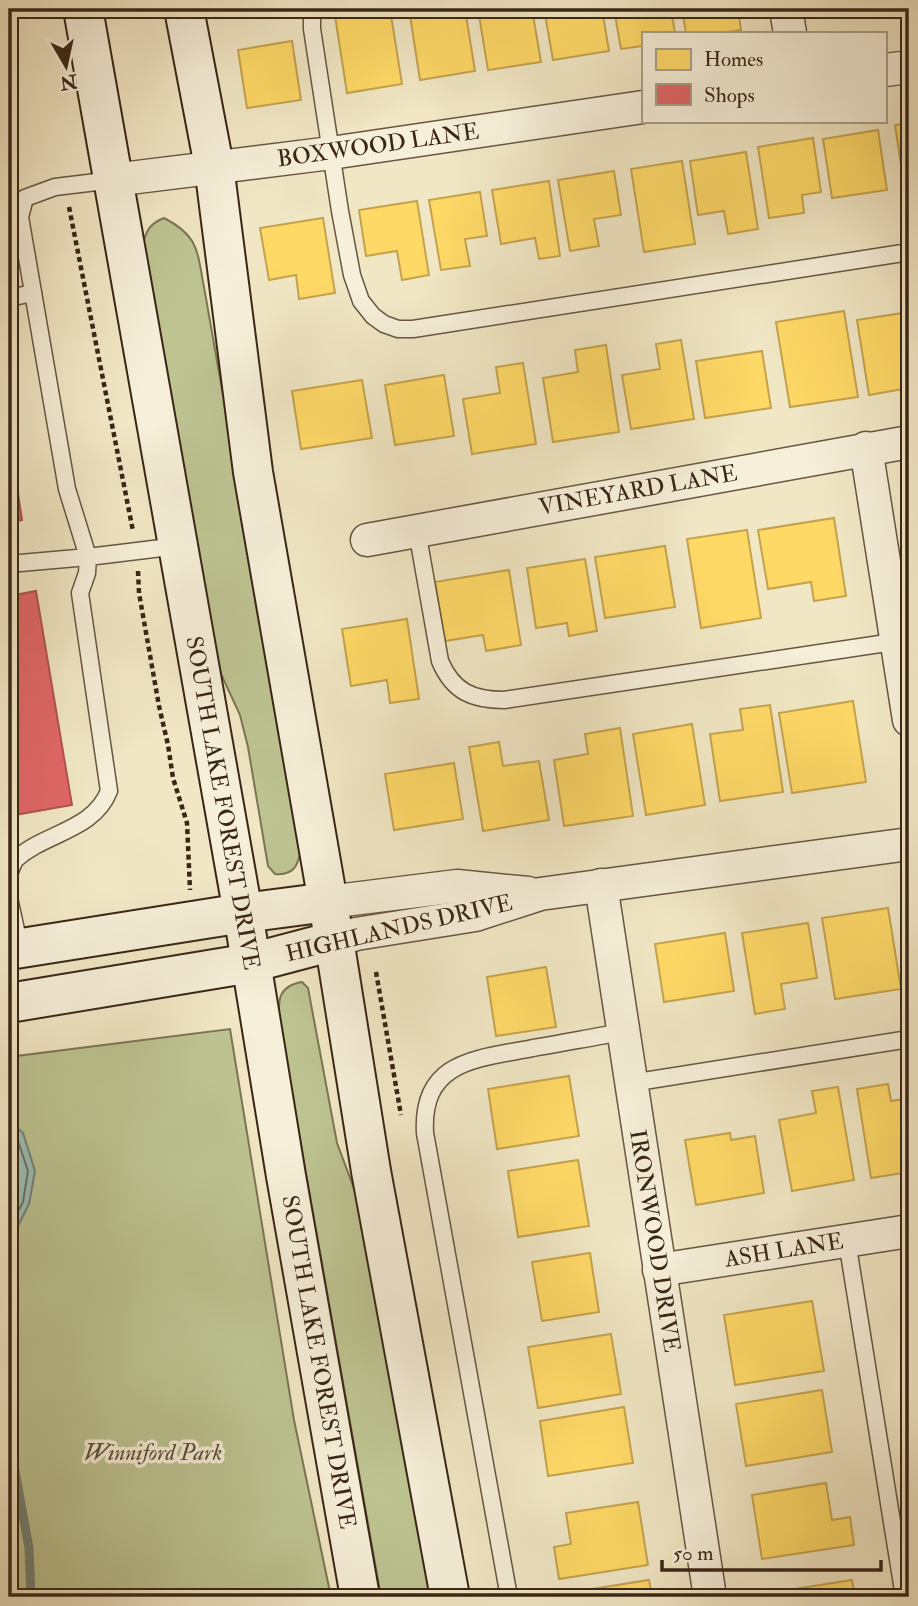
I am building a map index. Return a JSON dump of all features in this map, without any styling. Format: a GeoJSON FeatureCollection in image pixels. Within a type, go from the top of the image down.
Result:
{"type":"FeatureCollection","features":[{"type":"Feature","properties":{"kind":"main road","name":"SOUTH LAKE FOREST DRIVE"},"geometry":{"type":"LineString","coordinates":[[83,9],[243,913],[360,1597]]}},
{"type":"Feature","properties":{"kind":"main road"},"geometry":{"type":"LineString","coordinates":[[184,9],[214,166],[253,472],[328,902],[371,1171],[450,1597]]}},
{"type":"Feature","properties":{"kind":"main road","name":"HIGHLANDS DRIVE"},"geometry":{"type":"LineString","coordinates":[[14,949],[328,902]]}},
{"type":"Feature","properties":{"kind":"main road","name":"HIGHLANDS DRIVE"},"geometry":{"type":"LineString","coordinates":[[9,1003],[251,963],[334,941]]}},
{"type":"Feature","properties":{"kind":"street"},"geometry":{"type":"LineString","coordinates":[[786,9],[790,32]]}},
{"type":"Feature","properties":{"kind":"street"},"geometry":{"type":"LineString","coordinates":[[886,70],[909,66]]}},
{"type":"Feature","properties":{"kind":"street","name":"BOXWOOD LANE"},"geometry":{"type":"LineString","coordinates":[[113,180],[331,153],[642,107]]}},
{"type":"Feature","properties":{"kind":"street","name":"VINEYARD LANE"},"geometry":{"type":"LineString","coordinates":[[367,540],[909,442]]}},
{"type":"Feature","properties":{"kind":"street"},"geometry":{"type":"LineString","coordinates":[[866,448],[903,640],[909,720]]}},
{"type":"Feature","properties":{"kind":"street","name":"HIGHLANDS DRIVE"},"geometry":{"type":"LineString","coordinates":[[334,941],[356,934],[475,915],[540,894],[909,844]]}},
{"type":"Feature","properties":{"kind":"street","name":"IRONWOOD DRIVE"},"geometry":{"type":"LineString","coordinates":[[601,885],[710,1597]]}},
{"type":"Feature","properties":{"kind":"street","name":"HIGHLANDS DRIVE"},"geometry":{"type":"LineString","coordinates":[[328,902],[457,886],[540,894]]}},
{"type":"Feature","properties":{"kind":"street","name":"ASH LANE"},"geometry":{"type":"LineString","coordinates":[[659,1270],[909,1231]]}},
{"type":"Feature","properties":{"kind":"lane"},"geometry":{"type":"LineString","coordinates":[[312,9],[312,29],[352,275],[361,300],[373,316],[384,324],[398,329],[413,329],[909,252]]}},
{"type":"Feature","properties":{"kind":"lane"},"geometry":{"type":"LineString","coordinates":[[9,874],[15,860],[44,841],[82,823],[104,804],[109,791],[80,593],[88,573],[88,557],[67,489],[20,217],[25,198],[55,187],[113,180]]}},
{"type":"Feature","properties":{"kind":"lane"},"geometry":{"type":"LineString","coordinates":[[9,298],[33,293]]}},
{"type":"Feature","properties":{"kind":"lane"},"geometry":{"type":"LineString","coordinates":[[417,531],[440,662],[455,685],[472,696],[505,700],[903,640]]}},
{"type":"Feature","properties":{"kind":"lane"},"geometry":{"type":"LineString","coordinates":[[9,564],[178,546]]}},
{"type":"Feature","properties":{"kind":"lane"},"geometry":{"type":"LineString","coordinates":[[9,898],[14,949]]}},
{"type":"Feature","properties":{"kind":"lane"},"geometry":{"type":"LineString","coordinates":[[509,1597],[425,1133],[426,1104],[444,1075],[470,1060],[623,1032]]}},
{"type":"Feature","properties":{"kind":"lane"},"geometry":{"type":"LineString","coordinates":[[631,1083],[909,1039]]}},
{"type":"Feature","properties":{"kind":"lane"},"geometry":{"type":"LineString","coordinates":[[847,1241],[904,1597]]}},
{"type":"Feature","properties":{"kind":"green space"},"geometry":{"type":"Polygon","coordinates":[[[164,218],[190,238],[197,254],[204,287],[302,844],[296,866],[288,873],[275,874],[268,866],[248,747],[240,715],[221,674],[204,593],[143,244],[150,228],[164,218]]]}},
{"type":"Feature","properties":{"kind":"green space"},"geometry":{"type":"Polygon","coordinates":[[[302,982],[308,988],[337,1143],[368,1226],[436,1597],[381,1597],[279,1021],[281,995],[288,987],[302,982]]]}},
{"type":"Feature","properties":{"kind":"green space","name":"Winniford Park"},"geometry":{"type":"Polygon","coordinates":[[[230,1029],[294,1420],[331,1597],[9,1597],[9,1057],[230,1029]]]}},
{"type":"Feature","properties":{"kind":"water"},"geometry":{"type":"Polygon","coordinates":[[[9,1121],[23,1133],[35,1171],[29,1204],[9,1244],[9,1121]]]}},
{"type":"Feature","properties":{"kind":"building: Homes"},"geometry":{"type":"Polygon","coordinates":[[[390,9],[402,84],[347,93],[335,16],[390,9]]]}},
{"type":"Feature","properties":{"kind":"building: Homes"},"geometry":{"type":"Polygon","coordinates":[[[409,9],[465,9],[475,71],[420,80],[409,9]]]}},
{"type":"Feature","properties":{"kind":"building: Homes"},"geometry":{"type":"Polygon","coordinates":[[[478,9],[532,9],[541,62],[488,70],[478,9]]]}},
{"type":"Feature","properties":{"kind":"building: Homes"},"geometry":{"type":"Polygon","coordinates":[[[544,9],[602,9],[609,51],[553,60],[544,9]]]}},
{"type":"Feature","properties":{"kind":"building: Homes"},"geometry":{"type":"Polygon","coordinates":[[[614,9],[671,9],[675,32],[642,32],[642,46],[621,49],[614,9]]]}},
{"type":"Feature","properties":{"kind":"building: Homes"},"geometry":{"type":"Polygon","coordinates":[[[682,9],[738,9],[741,30],[686,32],[682,9]]]}},
{"type":"Feature","properties":{"kind":"building: Homes"},"geometry":{"type":"Polygon","coordinates":[[[841,9],[882,9],[842,15],[841,9]]]}},
{"type":"Feature","properties":{"kind":"building: Homes"},"geometry":{"type":"Polygon","coordinates":[[[292,41],[301,100],[247,108],[238,50],[292,41]]]}},
{"type":"Feature","properties":{"kind":"building: Homes"},"geometry":{"type":"Polygon","coordinates":[[[909,123],[909,202],[907,203],[895,125],[909,123]]]}},
{"type":"Feature","properties":{"kind":"building: Homes"},"geometry":{"type":"Polygon","coordinates":[[[878,130],[887,190],[832,198],[823,139],[878,130]]]}},
{"type":"Feature","properties":{"kind":"building: Homes"},"geometry":{"type":"Polygon","coordinates":[[[813,138],[821,192],[802,195],[804,213],[769,218],[758,147],[813,138]]]}},
{"type":"Feature","properties":{"kind":"building: Homes"},"geometry":{"type":"Polygon","coordinates":[[[746,152],[758,229],[728,234],[724,211],[698,215],[690,161],[746,152]]]}},
{"type":"Feature","properties":{"kind":"building: Homes"},"geometry":{"type":"Polygon","coordinates":[[[682,161],[695,244],[644,252],[631,169],[682,161]]]}},
{"type":"Feature","properties":{"kind":"building: Homes"},"geometry":{"type":"Polygon","coordinates":[[[614,171],[621,215],[594,219],[599,246],[570,251],[558,180],[614,171]]]}},
{"type":"Feature","properties":{"kind":"building: Homes"},"geometry":{"type":"Polygon","coordinates":[[[549,181],[560,256],[539,259],[535,238],[501,244],[492,190],[549,181]]]}},
{"type":"Feature","properties":{"kind":"building: Homes"},"geometry":{"type":"Polygon","coordinates":[[[480,192],[487,236],[465,239],[470,266],[441,270],[429,200],[480,192]]]}},
{"type":"Feature","properties":{"kind":"building: Homes"},"geometry":{"type":"Polygon","coordinates":[[[417,201],[429,275],[402,280],[397,251],[366,256],[359,210],[417,201]]]}},
{"type":"Feature","properties":{"kind":"building: Homes"},"geometry":{"type":"Polygon","coordinates":[[[323,218],[335,293],[299,299],[296,275],[269,280],[260,228],[323,218]]]}},
{"type":"Feature","properties":{"kind":"building: Homes"},"geometry":{"type":"Polygon","coordinates":[[[844,311],[858,397],[790,407],[776,322],[844,311]]]}},
{"type":"Feature","properties":{"kind":"building: Homes"},"geometry":{"type":"Polygon","coordinates":[[[909,312],[909,388],[869,395],[857,320],[909,312]]]}},
{"type":"Feature","properties":{"kind":"building: Homes"},"geometry":{"type":"Polygon","coordinates":[[[681,340],[694,419],[631,429],[622,375],[660,369],[656,344],[681,340]]]}},
{"type":"Feature","properties":{"kind":"building: Homes"},"geometry":{"type":"Polygon","coordinates":[[[606,345],[619,432],[553,442],[543,378],[578,372],[575,350],[606,345]]]}},
{"type":"Feature","properties":{"kind":"building: Homes"},"geometry":{"type":"Polygon","coordinates":[[[762,351],[771,408],[705,418],[696,361],[762,351]]]}},
{"type":"Feature","properties":{"kind":"building: Homes"},"geometry":{"type":"Polygon","coordinates":[[[523,363],[536,444],[472,454],[463,399],[500,393],[496,367],[523,363]]]}},
{"type":"Feature","properties":{"kind":"building: Homes"},"geometry":{"type":"Polygon","coordinates":[[[444,375],[454,436],[395,445],[385,385],[444,375]]]}},
{"type":"Feature","properties":{"kind":"building: Homes"},"geometry":{"type":"Polygon","coordinates":[[[362,380],[372,438],[301,449],[292,391],[362,380]]]}},
{"type":"Feature","properties":{"kind":"building: Homes"},"geometry":{"type":"Polygon","coordinates":[[[834,518],[846,596],[814,601],[811,582],[768,589],[758,530],[834,518]]]}},
{"type":"Feature","properties":{"kind":"building: Homes"},"geometry":{"type":"Polygon","coordinates":[[[747,530],[761,618],[701,628],[687,539],[747,530]]]}},
{"type":"Feature","properties":{"kind":"building: Homes"},"geometry":{"type":"Polygon","coordinates":[[[665,546],[675,607],[605,618],[595,557],[665,546]]]}},
{"type":"Feature","properties":{"kind":"building: Homes"},"geometry":{"type":"Polygon","coordinates":[[[585,559],[597,631],[569,636],[567,623],[536,628],[527,568],[585,559]]]}},
{"type":"Feature","properties":{"kind":"building: Homes"},"geometry":{"type":"Polygon","coordinates":[[[509,570],[521,645],[486,651],[483,635],[445,641],[435,582],[509,570]]]}},
{"type":"Feature","properties":{"kind":"building: Homes"},"geometry":{"type":"Polygon","coordinates":[[[407,619],[419,699],[390,703],[387,680],[351,686],[342,629],[407,619]]]}},
{"type":"Feature","properties":{"kind":"building: Homes"},"geometry":{"type":"Polygon","coordinates":[[[853,701],[866,782],[792,793],[779,713],[853,701]]]}},
{"type":"Feature","properties":{"kind":"building: Homes"},"geometry":{"type":"Polygon","coordinates":[[[770,705],[783,792],[720,801],[710,734],[743,730],[740,709],[770,705]]]}},
{"type":"Feature","properties":{"kind":"building: Homes"},"geometry":{"type":"Polygon","coordinates":[[[692,724],[705,805],[646,815],[633,734],[692,724]]]}},
{"type":"Feature","properties":{"kind":"building: Homes"},"geometry":{"type":"Polygon","coordinates":[[[620,728],[633,816],[564,826],[554,760],[588,754],[585,734],[620,728]]]}},
{"type":"Feature","properties":{"kind":"building: Homes"},"geometry":{"type":"Polygon","coordinates":[[[499,742],[503,766],[539,761],[549,820],[483,831],[469,747],[499,742]]]}},
{"type":"Feature","properties":{"kind":"building: Homes"},"geometry":{"type":"Polygon","coordinates":[[[454,763],[463,819],[394,830],[385,774],[454,763]]]}},
{"type":"Feature","properties":{"kind":"building: Homes"},"geometry":{"type":"Polygon","coordinates":[[[888,908],[901,989],[835,999],[822,918],[888,908]]]}},
{"type":"Feature","properties":{"kind":"building: Homes"},"geometry":{"type":"Polygon","coordinates":[[[808,923],[817,978],[781,984],[785,1009],[755,1014],[742,933],[808,923]]]}},
{"type":"Feature","properties":{"kind":"building: Homes"},"geometry":{"type":"Polygon","coordinates":[[[725,933],[734,991],[664,1002],[655,944],[725,933]]]}},
{"type":"Feature","properties":{"kind":"building: Homes"},"geometry":{"type":"Polygon","coordinates":[[[546,967],[556,1027],[496,1036],[487,977],[546,967]]]}},
{"type":"Feature","properties":{"kind":"building: Homes"},"geometry":{"type":"Polygon","coordinates":[[[569,1076],[579,1136],[497,1149],[488,1089],[569,1076]]]}},
{"type":"Feature","properties":{"kind":"building: Homes"},"geometry":{"type":"Polygon","coordinates":[[[888,1084],[891,1101],[909,1098],[909,1172],[871,1178],[857,1089],[888,1084]]]}},
{"type":"Feature","properties":{"kind":"building: Homes"},"geometry":{"type":"Polygon","coordinates":[[[838,1087],[854,1180],[792,1191],[779,1120],[816,1113],[812,1091],[838,1087]]]}},
{"type":"Feature","properties":{"kind":"building: Homes"},"geometry":{"type":"Polygon","coordinates":[[[730,1133],[731,1140],[755,1136],[764,1193],[696,1205],[685,1140],[730,1133]]]}},
{"type":"Feature","properties":{"kind":"building: Homes"},"geometry":{"type":"Polygon","coordinates":[[[578,1160],[589,1226],[518,1237],[508,1171],[578,1160]]]}},
{"type":"Feature","properties":{"kind":"building: Homes"},"geometry":{"type":"Polygon","coordinates":[[[590,1253],[599,1312],[542,1321],[532,1262],[590,1253]]]}},
{"type":"Feature","properties":{"kind":"building: Homes"},"geometry":{"type":"Polygon","coordinates":[[[812,1301],[824,1371],[735,1385],[724,1315],[812,1301]]]}},
{"type":"Feature","properties":{"kind":"building: Homes"},"geometry":{"type":"Polygon","coordinates":[[[611,1334],[621,1394],[538,1408],[528,1347],[611,1334]]]}},
{"type":"Feature","properties":{"kind":"building: Homes"},"geometry":{"type":"Polygon","coordinates":[[[822,1390],[832,1452],[746,1466],[736,1404],[822,1390]]]}},
{"type":"Feature","properties":{"kind":"building: Homes"},"geometry":{"type":"Polygon","coordinates":[[[624,1407],[633,1463],[548,1476],[540,1421],[624,1407]]]}},
{"type":"Feature","properties":{"kind":"building: Homes"},"geometry":{"type":"Polygon","coordinates":[[[826,1483],[832,1520],[850,1517],[854,1545],[762,1559],[752,1495],[826,1483]]]}},
{"type":"Feature","properties":{"kind":"building: Homes"},"geometry":{"type":"Polygon","coordinates":[[[638,1502],[648,1565],[559,1579],[554,1547],[571,1544],[566,1513],[638,1502]]]}},
{"type":"Feature","properties":{"kind":"building: Homes"},"geometry":{"type":"Polygon","coordinates":[[[649,1580],[652,1597],[561,1597],[560,1594],[649,1580]]]}},
{"type":"Feature","properties":{"kind":"building: Homes"},"geometry":{"type":"Polygon","coordinates":[[[852,1580],[855,1597],[770,1597],[769,1593],[852,1580]]]}},
{"type":"Feature","properties":{"kind":"building: Shops"},"geometry":{"type":"Polygon","coordinates":[[[9,434],[22,520],[9,523],[9,434]]]}},
{"type":"Feature","properties":{"kind":"building: Shops"},"geometry":{"type":"Polygon","coordinates":[[[36,591],[72,805],[9,816],[9,596],[36,591]]]}},
{"type":"Feature","properties":{"kind":"waterway"},"geometry":{"type":"LineString","coordinates":[[9,1438],[29,1548],[31,1597]]}}]}
